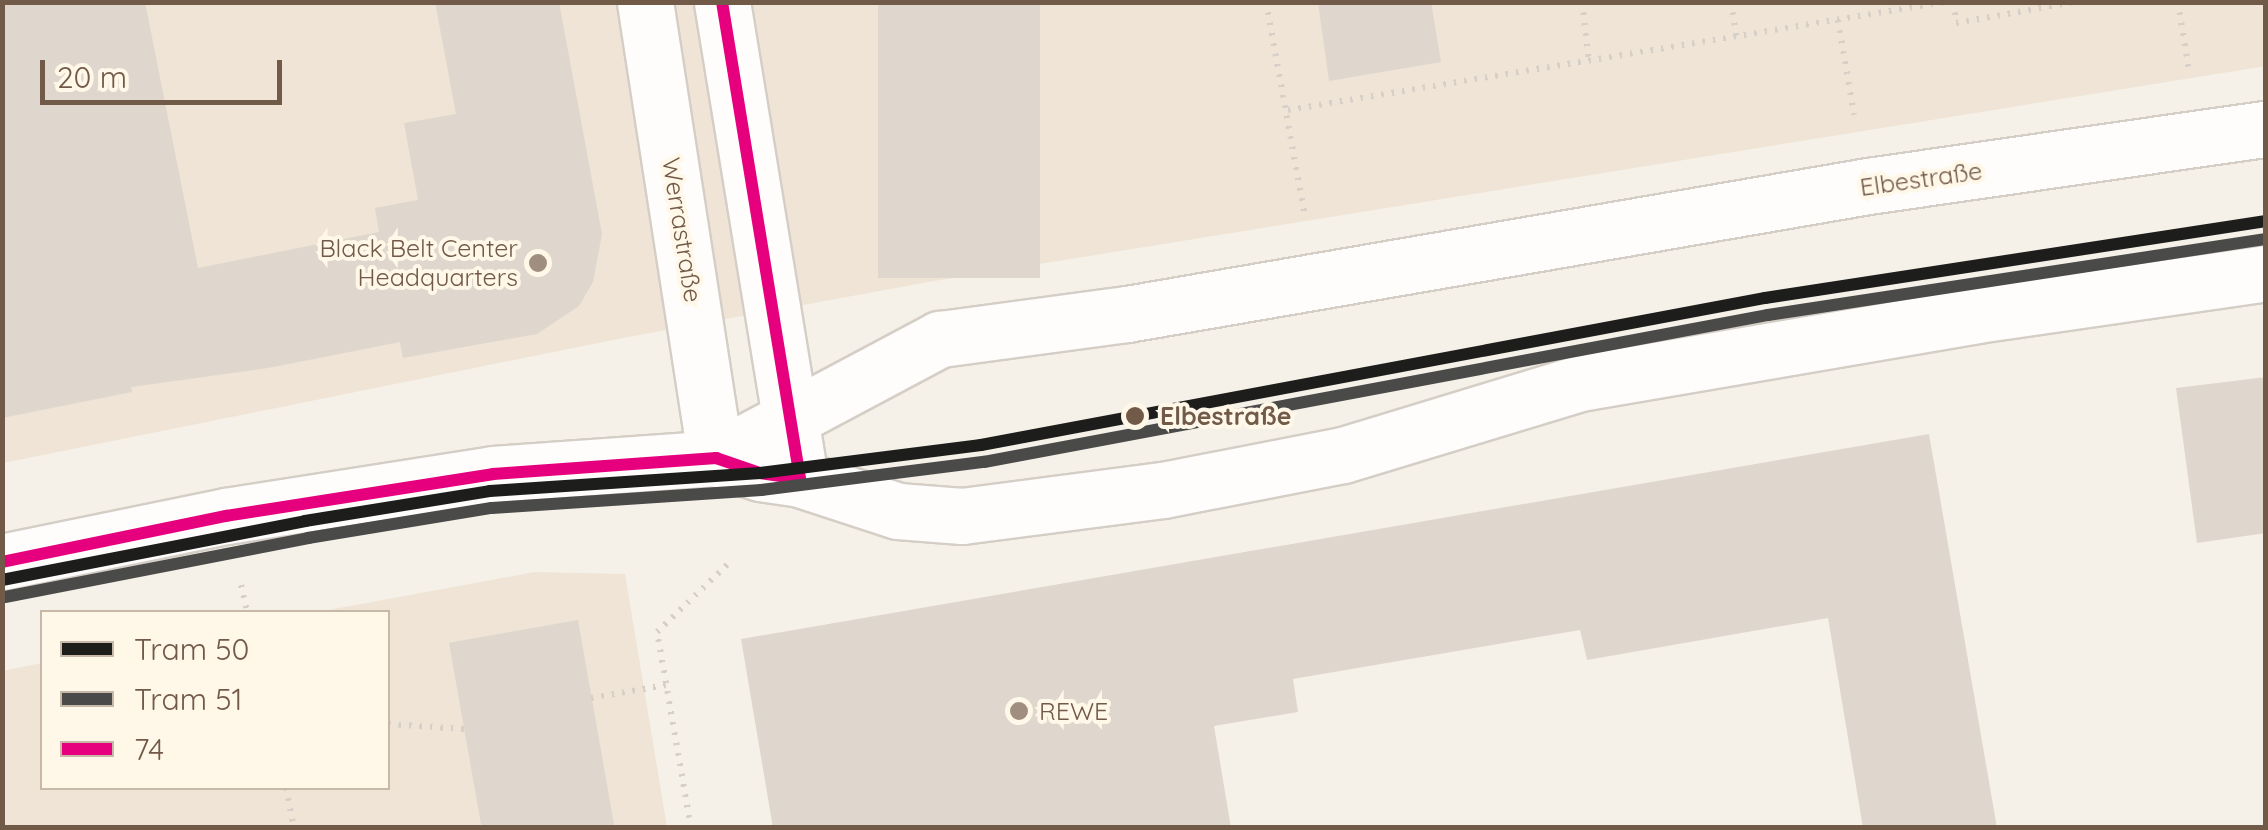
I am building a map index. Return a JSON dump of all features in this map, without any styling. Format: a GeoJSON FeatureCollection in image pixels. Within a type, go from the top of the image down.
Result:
{"type":"FeatureCollection","features":[{"type":"Feature","properties":{"kind":"main road","name":"Werrastraße"},"geometry":{"type":"LineString","coordinates":[[646,2],[716,458]]}},
{"type":"Feature","properties":{"kind":"main road"},"geometry":{"type":"LineString","coordinates":[[722,2],[800,479]]}},
{"type":"Feature","properties":{"kind":"main road","name":"Elbestraße"},"geometry":{"type":"LineString","coordinates":[[716,458],[940,338],[1127,314],[1868,186],[2266,128]]}},
{"type":"Feature","properties":{"kind":"main road","name":"Elbestraße"},"geometry":{"type":"LineString","coordinates":[[2,562],[226,516],[493,474],[716,458],[800,479],[898,512],[962,516],[1162,490],[1343,455],[1580,383],[1976,316],[2266,274]]}},
{"type":"Feature","properties":{"kind":"path"},"geometry":{"type":"LineString","coordinates":[[1266,2],[1305,220]]}},
{"type":"Feature","properties":{"kind":"path"},"geometry":{"type":"LineString","coordinates":[[1582,2],[1589,62]]}},
{"type":"Feature","properties":{"kind":"path"},"geometry":{"type":"LineString","coordinates":[[1731,2],[1737,38]]}},
{"type":"Feature","properties":{"kind":"path"},"geometry":{"type":"LineString","coordinates":[[1288,110],[1944,2]]}},
{"type":"Feature","properties":{"kind":"path"},"geometry":{"type":"LineString","coordinates":[[1954,2],[1956,22],[2074,2]]}},
{"type":"Feature","properties":{"kind":"path"},"geometry":{"type":"LineString","coordinates":[[2178,2],[2190,74]]}},
{"type":"Feature","properties":{"kind":"path"},"geometry":{"type":"LineString","coordinates":[[1838,20],[1856,124]]}},
{"type":"Feature","properties":{"kind":"path"},"geometry":{"type":"LineString","coordinates":[[691,828],[657,632],[728,564]]}},
{"type":"Feature","properties":{"kind":"path"},"geometry":{"type":"LineString","coordinates":[[591,698],[666,685]]}},
{"type":"Feature","properties":{"kind":"path"},"geometry":{"type":"LineString","coordinates":[[390,724],[465,729]]}},
{"type":"Feature","properties":{"kind":"path"},"geometry":{"type":"LineString","coordinates":[[286,790],[294,828]]}},
{"type":"Feature","properties":{"kind":"shaded area"},"geometry":{"type":"Polygon","coordinates":[[[2265,2],[2266,66],[934,281],[628,337],[3,463],[2,3],[2265,2]]]}},
{"type":"Feature","properties":{"kind":"shaded area"},"geometry":{"type":"Polygon","coordinates":[[[535,572],[625,574],[667,827],[3,827],[2,671],[40,663],[40,790],[390,790],[390,610],[329,610],[535,572]]]}},
{"type":"Feature","properties":{"kind":"building"},"geometry":{"type":"Polygon","coordinates":[[[2,2],[145,2],[198,268],[379,232],[375,208],[418,200],[404,123],[456,114],[435,2],[559,2],[602,234],[593,282],[579,306],[537,334],[403,358],[400,342],[268,368],[131,387],[132,392],[2,418],[2,2]]]}},
{"type":"Feature","properties":{"kind":"building"},"geometry":{"type":"Polygon","coordinates":[[[878,2],[1040,2],[1040,278],[878,278],[878,2]]]}},
{"type":"Feature","properties":{"kind":"building"},"geometry":{"type":"Polygon","coordinates":[[[1318,2],[1431,2],[1441,62],[1329,81],[1318,2]]]}},
{"type":"Feature","properties":{"kind":"building"},"geometry":{"type":"Polygon","coordinates":[[[2266,377],[2266,533],[2197,543],[2176,388],[2266,377]]]}},
{"type":"Feature","properties":{"kind":"building"},"geometry":{"type":"Polygon","coordinates":[[[1929,434],[1997,828],[1863,828],[1828,618],[1587,660],[1580,630],[1293,679],[1298,712],[1214,726],[1231,828],[773,828],[741,639],[1929,434]]]}},
{"type":"Feature","properties":{"kind":"building"},"geometry":{"type":"Polygon","coordinates":[[[578,620],[615,828],[482,828],[449,643],[578,620]]]}},
{"type":"Feature","properties":{"kind":"tram line","name":"50"},"geometry":{"type":"LineString","coordinates":[[2,580],[305,521],[490,491],[760,473],[981,445],[1765,298],[2266,221]]}},
{"type":"Feature","properties":{"kind":"tram line","name":"51"},"geometry":{"type":"LineString","coordinates":[[5,597],[308,538],[492,508],[761,490],[984,462],[1768,315],[2266,239]]}},
{"type":"Feature","properties":{"kind":"transit line","name":"74"},"geometry":{"type":"LineString","coordinates":[[722,2],[800,479]]}},
{"type":"Feature","properties":{"kind":"transit line","name":"74"},"geometry":{"type":"LineString","coordinates":[[2,562],[226,516],[493,474],[716,458],[760,473],[800,479]]}},
{"type":"Feature","properties":{"kind":"place","name":"Black Belt Center Headquarters"},"geometry":{"type":"Point","coordinates":[538,263]}},
{"type":"Feature","properties":{"kind":"place","name":"Elbestraße"},"geometry":{"type":"Point","coordinates":[1135,416]}},
{"type":"Feature","properties":{"kind":"place","name":"REWE"},"geometry":{"type":"Point","coordinates":[1019,711]}}]}
